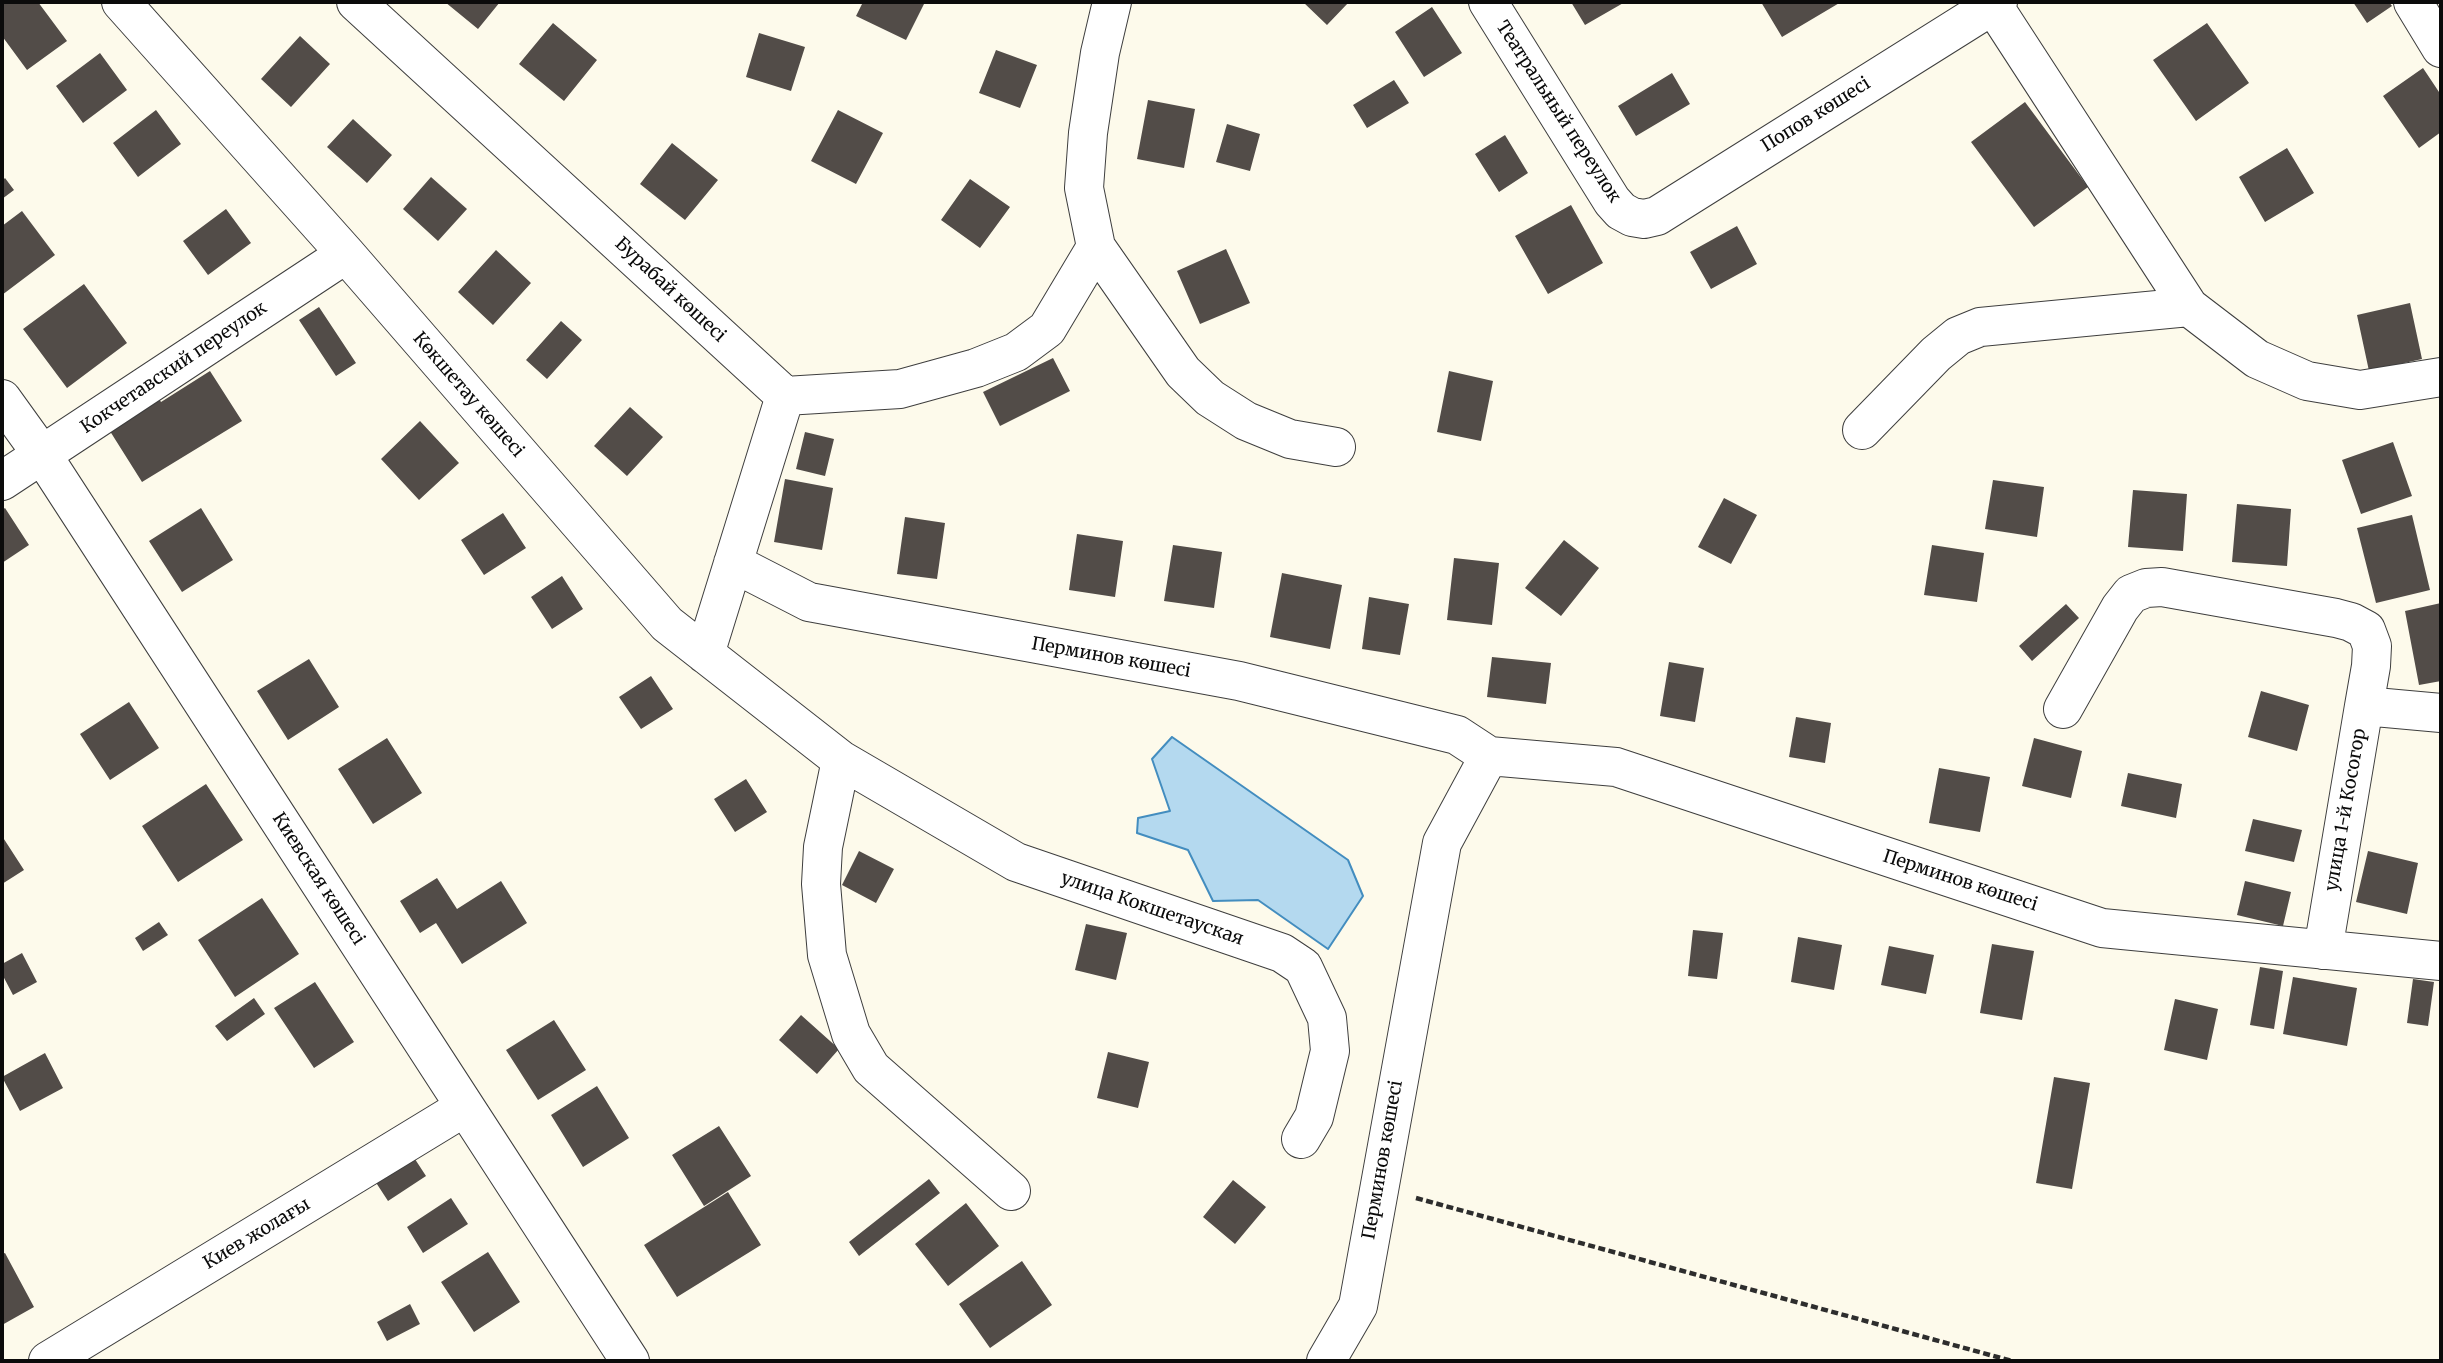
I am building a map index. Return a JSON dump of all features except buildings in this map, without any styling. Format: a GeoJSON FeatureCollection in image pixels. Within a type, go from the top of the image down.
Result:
{"type":"FeatureCollection","features":[{"type":"Feature","properties":{"kind":"street","name":"Көкшетау көшесі"},"geometry":{"type":"LineString","coordinates":[[121,2],[346,254],[667,624],[841,760]]}},
{"type":"Feature","properties":{"kind":"street","name":"Бурабай көшесі"},"geometry":{"type":"LineString","coordinates":[[356,2],[785,396]]}},
{"type":"Feature","properties":{"kind":"street"},"geometry":{"type":"LineString","coordinates":[[1112,2],[1100,53],[1088,133],[1084,188],[1096,247],[1183,372],[1209,398],[1247,421],[1290,439],[1336,447]]}},
{"type":"Feature","properties":{"kind":"street","name":"Театральный переулок"},"geometry":{"type":"LineString","coordinates":[[1488,2],[1612,201],[1621,211],[1632,217]]}},
{"type":"Feature","properties":{"kind":"street"},"geometry":{"type":"LineString","coordinates":[[2413,2],[2441,48]]}},
{"type":"Feature","properties":{"kind":"street"},"geometry":{"type":"LineString","coordinates":[[1994,3],[2189,306],[2257,359],[2307,380],[2360,390],[2441,377]]}},
{"type":"Feature","properties":{"kind":"street","name":"Попов көшесі"},"geometry":{"type":"LineString","coordinates":[[1632,217],[1644,219],[1657,216],[1994,3]]}},
{"type":"Feature","properties":{"kind":"street"},"geometry":{"type":"LineString","coordinates":[[705,654],[785,396],[900,389],[976,368],[1016,352],[1047,329],[1096,247]]}},
{"type":"Feature","properties":{"kind":"street","name":"Кокчетавский переулок"},"geometry":{"type":"LineString","coordinates":[[2,481],[346,254]]}},
{"type":"Feature","properties":{"kind":"street"},"geometry":{"type":"LineString","coordinates":[[1863,430],[1936,354],[1958,337],[1980,327],[2189,306]]}},
{"type":"Feature","properties":{"kind":"street","name":"Киевская көшесі"},"geometry":{"type":"LineString","coordinates":[[2,399],[43,456],[630,1361]]}},
{"type":"Feature","properties":{"kind":"street","name":"Перминов көшесі"},"geometry":{"type":"LineString","coordinates":[[733,563],[808,602],[1239,681],[1457,736],[1489,756],[1616,767],[2102,928],[2441,961]]}},
{"type":"Feature","properties":{"kind":"street"},"geometry":{"type":"LineString","coordinates":[[2063,709],[2120,608],[2131,594],[2146,588],[2162,587],[2336,618],[2366,630],[2372,646],[2372,656],[2364,706]]}},
{"type":"Feature","properties":{"kind":"street","name":"улица 1-й Косогор"},"geometry":{"type":"LineString","coordinates":[[2323,950],[2364,706],[2441,713]]}},
{"type":"Feature","properties":{"kind":"street","name":"Перминов көшесі"},"geometry":{"type":"LineString","coordinates":[[1326,1361],[1358,1306],[1442,843],[1489,756]]}},
{"type":"Feature","properties":{"kind":"street"},"geometry":{"type":"LineString","coordinates":[[841,760],[823,847],[821,884],[827,955],[851,1034],[871,1068],[1011,1191]]}},
{"type":"Feature","properties":{"kind":"street","name":"улица Кокшетауская"},"geometry":{"type":"LineString","coordinates":[[841,760],[1016,862],[1282,953],[1303,967],[1327,1018],[1330,1051],[1314,1117],[1301,1139]]}},
{"type":"Feature","properties":{"kind":"street","name":"Киев жолағы"},"geometry":{"type":"LineString","coordinates":[[48,1361],[465,1107]]}},
{"type":"Feature","properties":{"kind":"path"},"geometry":{"type":"LineString","coordinates":[[1378,1188],[2012,1361]]}},
{"type":"Feature","properties":{"kind":"water"},"geometry":{"type":"Polygon","coordinates":[[[1172,737],[1348,860],[1363,896],[1328,949],[1258,900],[1213,901],[1188,850],[1137,833],[1138,818],[1170,811],[1152,759],[1172,737]]]}}]}
